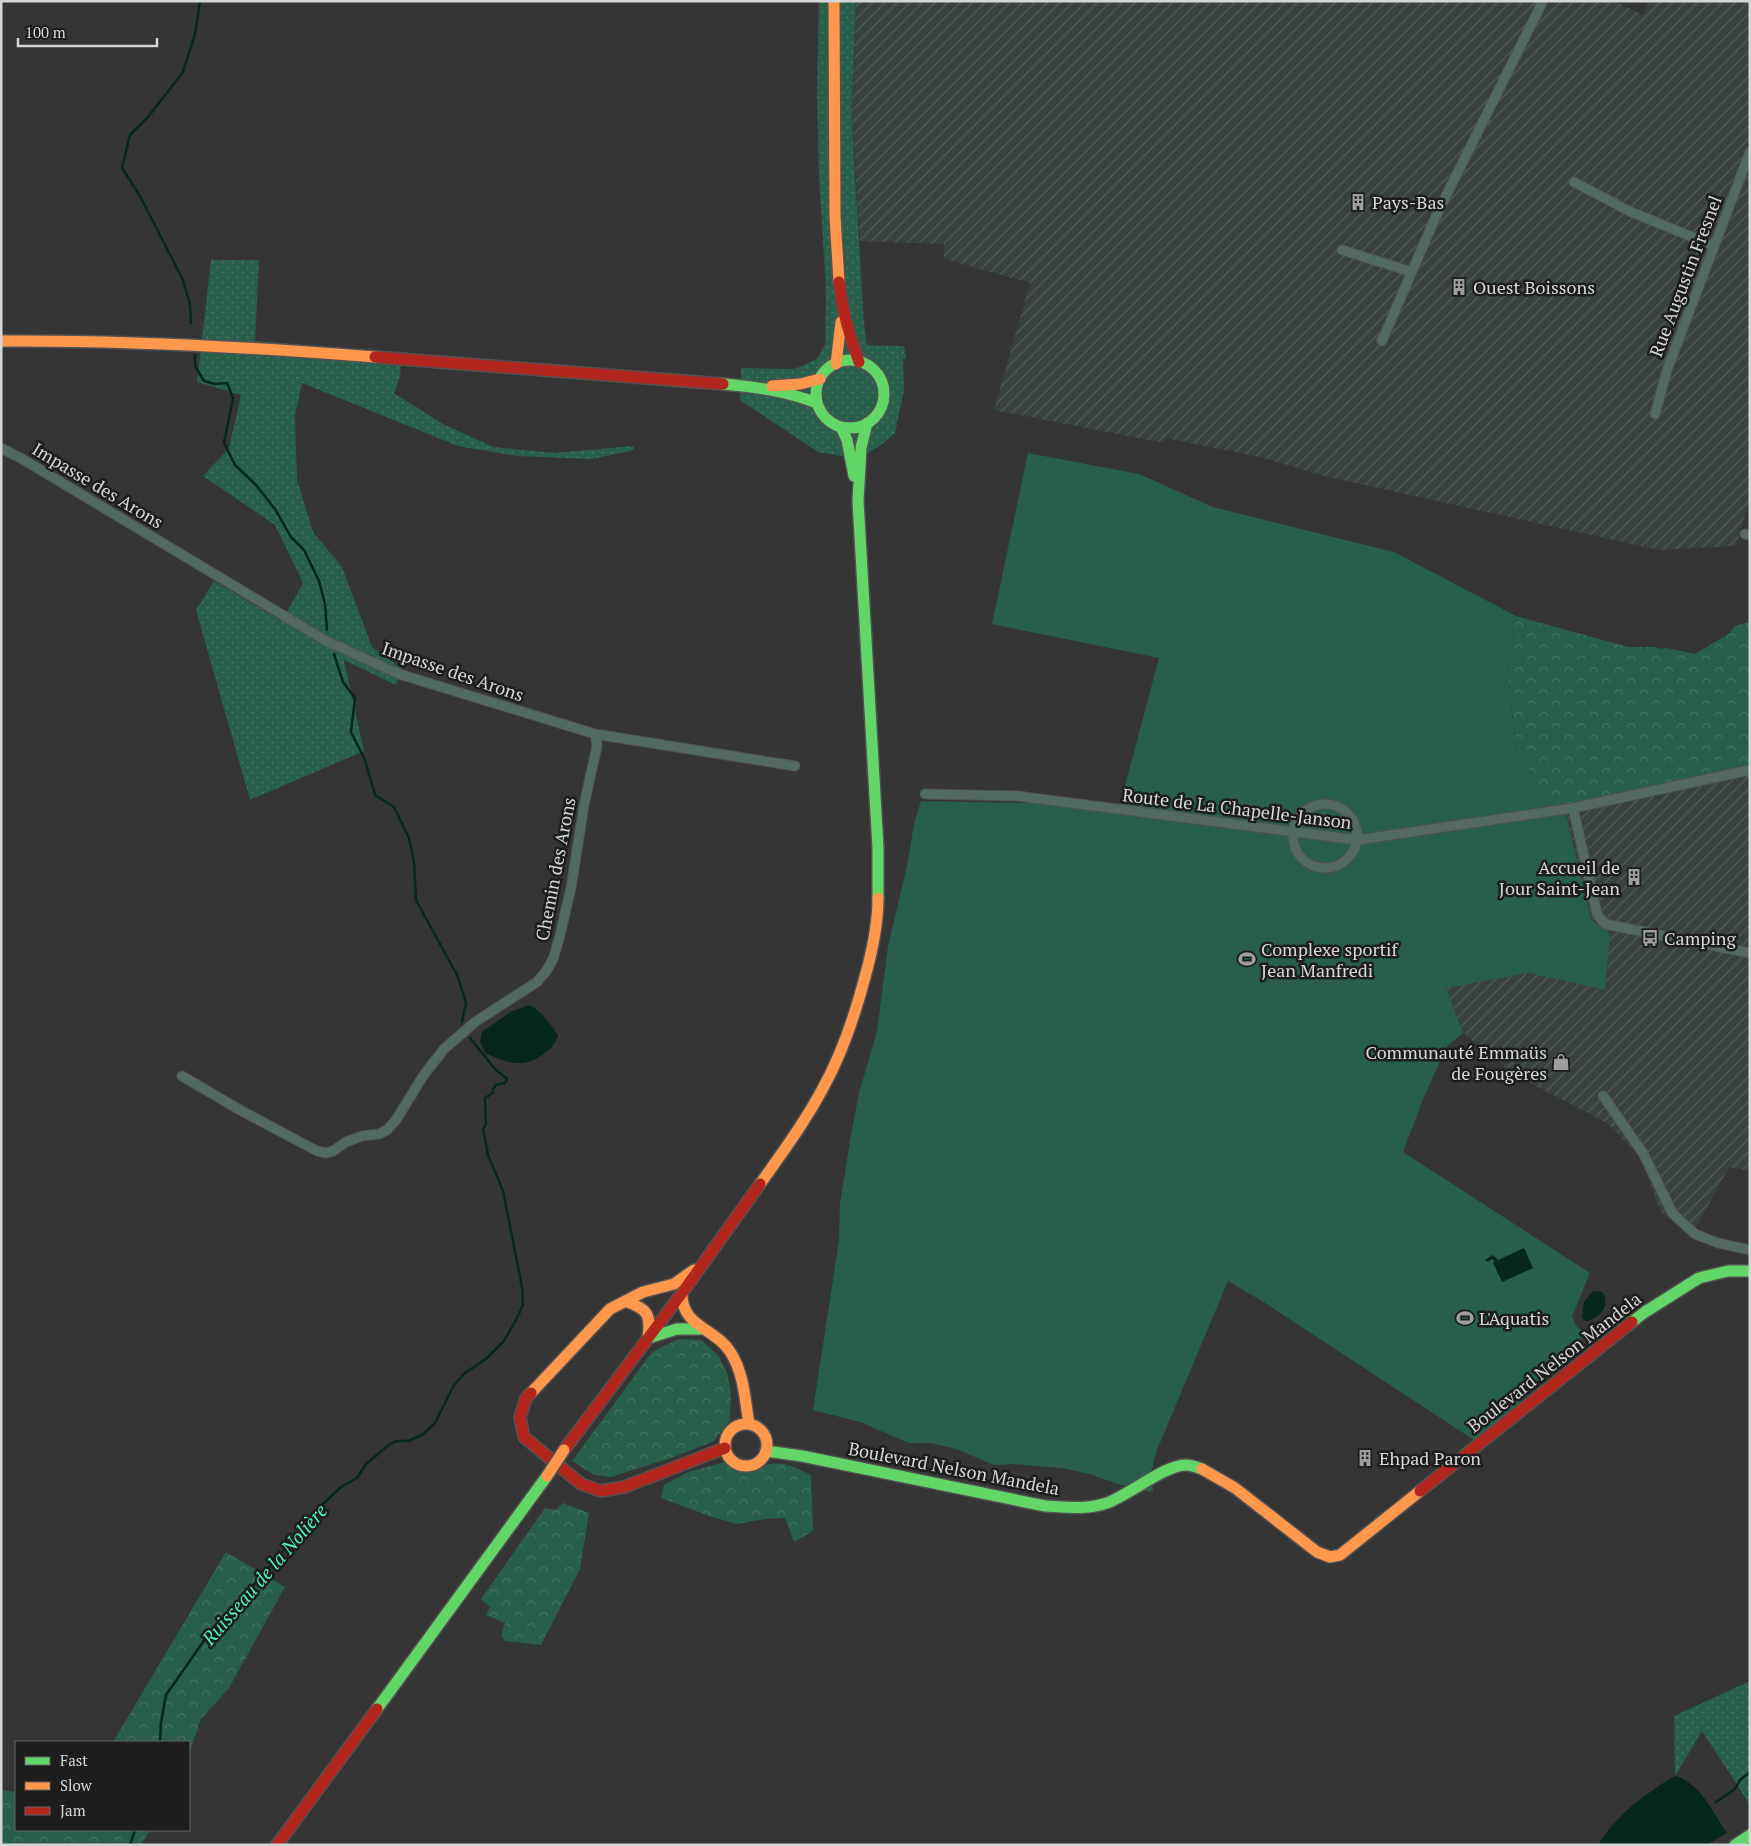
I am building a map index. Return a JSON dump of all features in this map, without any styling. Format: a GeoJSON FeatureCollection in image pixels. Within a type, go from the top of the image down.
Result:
{"type":"FeatureCollection","features":[{"type":"Feature","properties":{"kind":"main road"},"geometry":{"type":"LineString","coordinates":[[834,1],[836,237],[842,314],[836,364]]}},
{"type":"Feature","properties":{"kind":"main road"},"geometry":{"type":"LineString","coordinates":[[842,314],[851,344],[859,362]]}},
{"type":"Feature","properties":{"kind":"main road"},"geometry":{"type":"LineString","coordinates":[[1,341],[204,346],[332,354],[757,387],[796,395],[817,403]]}},
{"type":"Feature","properties":{"kind":"main road"},"geometry":{"type":"LineString","coordinates":[[851,360],[859,362],[874,371],[879,378],[884,393],[880,410],[867,423],[859,427],[841,427],[826,418],[817,403],[817,386],[826,370],[836,364],[851,360]]}},
{"type":"Feature","properties":{"kind":"main road"},"geometry":{"type":"LineString","coordinates":[[757,387],[800,384],[820,379]]}},
{"type":"Feature","properties":{"kind":"main road"},"geometry":{"type":"LineString","coordinates":[[277,1845],[547,1476],[564,1450],[682,1294],[797,1132],[824,1087],[844,1042],[858,1003],[870,958],[878,908],[878,848],[858,502],[861,448],[867,423]]}},
{"type":"Feature","properties":{"kind":"main road"},"geometry":{"type":"LineString","coordinates":[[841,427],[847,440],[858,502]]}},
{"type":"Feature","properties":{"kind":"main road"},"geometry":{"type":"LineString","coordinates":[[701,1266],[674,1284],[643,1292],[610,1309],[526,1398],[520,1417],[524,1437],[581,1484],[601,1491],[624,1487],[725,1448]]}},
{"type":"Feature","properties":{"kind":"main road","name":"Boulevard Nelson Mandela"},"geometry":{"type":"LineString","coordinates":[[766,1451],[821,1459],[1045,1506],[1080,1508],[1106,1504],[1172,1468],[1187,1464],[1203,1468],[1249,1498],[1314,1550],[1327,1558],[1334,1558],[1644,1312],[1699,1278],[1750,1270]]}},
{"type":"Feature","properties":{"kind":"main road"},"geometry":{"type":"LineString","coordinates":[[682,1294],[681,1302],[684,1312],[703,1329],[724,1343],[736,1359],[749,1424]]}},
{"type":"Feature","properties":{"kind":"main road"},"geometry":{"type":"LineString","coordinates":[[626,1301],[642,1307],[648,1313],[650,1324],[648,1338]]}},
{"type":"Feature","properties":{"kind":"main road"},"geometry":{"type":"LineString","coordinates":[[648,1338],[677,1329],[703,1329]]}},
{"type":"Feature","properties":{"kind":"main road"},"geometry":{"type":"LineString","coordinates":[[749,1424],[762,1430],[765,1437],[766,1451],[758,1462],[744,1466],[732,1460],[725,1448],[725,1441],[731,1430],[736,1426],[749,1424]]}},
{"type":"Feature","properties":{"kind":"main road"},"geometry":{"type":"LineString","coordinates":[[1735,1845],[1750,1835]]}},
{"type":"Feature","properties":{"kind":"street"},"geometry":{"type":"LineString","coordinates":[[1382,341],[1436,216],[1543,1]]}},
{"type":"Feature","properties":{"kind":"street","name":"Rue Augustin Fresnel"},"geometry":{"type":"LineString","coordinates":[[1655,414],[1667,370],[1750,152]]}},
{"type":"Feature","properties":{"kind":"street"},"geometry":{"type":"LineString","coordinates":[[1574,182],[1629,211],[1714,246]]}},
{"type":"Feature","properties":{"kind":"street"},"geometry":{"type":"LineString","coordinates":[[1342,250],[1412,272]]}},
{"type":"Feature","properties":{"kind":"street","name":"Impasse des Arons"},"geometry":{"type":"LineString","coordinates":[[1,448],[40,469],[326,641],[399,674],[595,734],[795,766]]}},
{"type":"Feature","properties":{"kind":"street","name":"Chemin des Arons"},"geometry":{"type":"LineString","coordinates":[[182,1076],[240,1110],[317,1151],[326,1153],[333,1151],[346,1142],[362,1136],[379,1134],[387,1130],[396,1120],[423,1076],[444,1049],[476,1022],[537,982],[547,970],[559,939],[571,888],[584,805],[597,746],[595,734]]}},
{"type":"Feature","properties":{"kind":"street","name":"Route de La Chapelle-Janson"},"geometry":{"type":"LineString","coordinates":[[925,794],[1017,796],[1357,840],[1573,808],[1750,770]]}},
{"type":"Feature","properties":{"kind":"street"},"geometry":{"type":"LineString","coordinates":[[1329,804],[1339,807],[1347,813],[1353,821],[1357,840],[1347,860],[1337,866],[1327,868],[1316,866],[1306,861],[1298,853],[1294,843],[1293,832],[1296,822],[1302,814],[1310,808],[1329,804]]}},
{"type":"Feature","properties":{"kind":"street"},"geometry":{"type":"LineString","coordinates":[[1573,808],[1598,914],[1605,924],[1750,953]]}},
{"type":"Feature","properties":{"kind":"street"},"geometry":{"type":"LineString","coordinates":[[1603,1096],[1644,1153],[1674,1214],[1696,1234],[1750,1250]]}},
{"type":"Feature","properties":{"kind":"shaded area"},"geometry":{"type":"Polygon","coordinates":[[[856,1],[1614,1],[1643,15],[1649,1],[1750,1],[1750,498],[1736,546],[1659,550],[1328,477],[1256,456],[1165,438],[1164,443],[994,410],[1030,283],[944,259],[944,244],[860,241],[851,111],[856,1]]]}},
{"type":"Feature","properties":{"kind":"shaded area"},"geometry":{"type":"Polygon","coordinates":[[[1750,765],[1750,1171],[1729,1167],[1692,1236],[1661,1212],[1640,1157],[1607,1123],[1517,1076],[1463,1033],[1446,988],[1529,973],[1605,990],[1610,935],[1591,919],[1564,806],[1750,765]]]}},
{"type":"Feature","properties":{"kind":"shaded area"},"geometry":{"type":"Polygon","coordinates":[[[530,1005],[546,1019],[558,1036],[552,1047],[539,1057],[524,1063],[501,1060],[485,1053],[480,1041],[482,1032],[512,1011],[530,1005]]]}},
{"type":"Feature","properties":{"kind":"shaded area"},"geometry":{"type":"Polygon","coordinates":[[[1524,1248],[1533,1268],[1502,1282],[1493,1263],[1495,1261],[1492,1259],[1487,1262],[1485,1260],[1493,1255],[1498,1260],[1524,1248]]]}},
{"type":"Feature","properties":{"kind":"shaded area"},"geometry":{"type":"Polygon","coordinates":[[[1593,1291],[1602,1292],[1605,1297],[1604,1307],[1595,1318],[1585,1321],[1582,1318],[1584,1302],[1593,1291]]]}},
{"type":"Feature","properties":{"kind":"shaded area"},"geometry":{"type":"Polygon","coordinates":[[[1675,1776],[1684,1779],[1699,1791],[1727,1833],[1706,1845],[1598,1845],[1613,1824],[1632,1806],[1675,1776]]]}},
{"type":"Feature","properties":{"kind":"green space"},"geometry":{"type":"Polygon","coordinates":[[[819,1],[856,1],[851,111],[867,345],[904,346],[906,358],[903,359],[904,390],[895,433],[881,445],[858,459],[818,452],[740,400],[741,368],[795,369],[817,359],[825,344],[826,290],[819,177],[817,94],[819,1]]]}},
{"type":"Feature","properties":{"kind":"green space"},"geometry":{"type":"Polygon","coordinates":[[[211,260],[259,260],[255,341],[402,353],[400,377],[394,393],[443,424],[493,447],[555,453],[634,446],[634,450],[592,459],[517,456],[458,446],[302,383],[295,416],[297,479],[313,532],[342,567],[372,647],[402,669],[396,685],[344,660],[364,751],[250,800],[196,610],[214,581],[282,621],[303,583],[275,525],[203,476],[229,448],[241,395],[197,382],[211,260]]]}},
{"type":"Feature","properties":{"kind":"green space","name":"Complexe sportif Jean Manfredi"},"geometry":{"type":"Polygon","coordinates":[[[1028,453],[1139,474],[1213,507],[1394,552],[1516,616],[1507,673],[1517,751],[1551,809],[1564,806],[1591,919],[1610,935],[1605,990],[1529,973],[1446,988],[1463,1033],[1446,1047],[1403,1152],[1590,1273],[1572,1317],[1577,1327],[1586,1333],[1480,1444],[1262,1301],[1228,1281],[1157,1450],[1151,1472],[1153,1492],[1133,1489],[1089,1474],[1062,1468],[1014,1464],[994,1465],[956,1449],[931,1443],[909,1443],[860,1422],[813,1410],[839,1240],[840,1203],[852,1129],[859,1093],[877,1031],[888,946],[907,866],[914,824],[921,801],[1035,803],[1118,812],[1159,658],[992,624],[1028,453]]]}},
{"type":"Feature","properties":{"kind":"green space"},"geometry":{"type":"Polygon","coordinates":[[[1516,616],[1628,647],[1667,648],[1695,654],[1730,633],[1734,626],[1750,622],[1750,765],[1551,809],[1517,751],[1507,673],[1516,616]]]}},
{"type":"Feature","properties":{"kind":"green space"},"geometry":{"type":"Polygon","coordinates":[[[678,1339],[701,1340],[718,1355],[727,1372],[731,1392],[730,1420],[714,1441],[674,1457],[611,1477],[594,1475],[572,1461],[652,1352],[678,1339]]]}},
{"type":"Feature","properties":{"kind":"green space"},"geometry":{"type":"Polygon","coordinates":[[[725,1462],[748,1471],[766,1465],[780,1464],[793,1467],[811,1475],[813,1531],[794,1542],[785,1518],[736,1524],[661,1498],[664,1485],[688,1472],[725,1462]]]}},
{"type":"Feature","properties":{"kind":"green space"},"geometry":{"type":"Polygon","coordinates":[[[563,1503],[589,1513],[580,1569],[541,1645],[505,1641],[501,1635],[505,1623],[486,1615],[490,1607],[481,1599],[545,1508],[556,1510],[563,1503]]]}},
{"type":"Feature","properties":{"kind":"green space"},"geometry":{"type":"Polygon","coordinates":[[[226,1552],[285,1587],[229,1688],[201,1719],[190,1751],[190,1741],[114,1741],[226,1552]]]}},
{"type":"Feature","properties":{"kind":"green space"},"geometry":{"type":"Polygon","coordinates":[[[1750,1681],[1750,1805],[1702,1731],[1675,1776],[1674,1716],[1750,1681]]]}},
{"type":"Feature","properties":{"kind":"green space"},"geometry":{"type":"Polygon","coordinates":[[[1,1790],[15,1792],[15,1831],[149,1831],[141,1845],[1,1845],[1,1790]]]}},
{"type":"Feature","properties":{"kind":"waterway","name":"Ruisseau de la Nolière"},"geometry":{"type":"LineString","coordinates":[[191,323],[190,305],[183,280],[140,196],[122,168],[130,135],[148,117],[183,72],[195,34],[200,1]]}},
{"type":"Feature","properties":{"kind":"waterway","name":"Ruisseau de la Nolière"},"geometry":{"type":"LineString","coordinates":[[195,355],[195,366],[204,381],[215,384],[227,383],[233,398],[224,443],[235,465],[256,485],[275,509],[291,537],[304,550],[319,581],[325,604],[327,630]]}},
{"type":"Feature","properties":{"kind":"waterway","name":"Ruisseau de la Nolière"},"geometry":{"type":"LineString","coordinates":[[334,654],[343,682],[355,698],[351,732],[365,760],[375,795],[394,807],[409,838],[414,862],[416,900],[458,977],[466,1003],[462,1022]]}},
{"type":"Feature","properties":{"kind":"waterway","name":"Ruisseau de la Nolière"},"geometry":{"type":"LineString","coordinates":[[160,1741],[166,1695],[210,1632],[263,1575],[322,1505],[341,1487],[357,1478],[366,1464],[390,1444],[397,1441],[408,1441],[422,1435],[435,1423],[454,1385],[465,1373],[487,1358],[504,1341],[523,1305],[522,1287],[503,1191],[488,1155],[483,1129],[486,1124],[485,1098],[493,1093],[496,1085],[505,1083],[507,1079],[495,1069],[470,1038]]}},
{"type":"Feature","properties":{"kind":"waterway"},"geometry":{"type":"LineString","coordinates":[[1716,1802],[1735,1789],[1740,1780],[1750,1772]]}},
{"type":"Feature","properties":{"kind":"waterway","name":"Ruisseau de la Nolière"},"geometry":{"type":"LineString","coordinates":[[130,1845],[135,1831]]}},
{"type":"Feature","properties":{"kind":"traffic: fast"},"geometry":{"type":"LineString","coordinates":[[850,360],[863,363],[874,370],[881,381],[884,394],[881,407],[874,418],[863,425],[850,428],[837,425],[826,418],[819,407],[816,394],[819,381],[826,370],[837,363],[850,360]]}},
{"type":"Feature","properties":{"kind":"traffic: fast"},"geometry":{"type":"LineString","coordinates":[[723,384],[771,390],[817,403]]}},
{"type":"Feature","properties":{"kind":"traffic: fast"},"geometry":{"type":"LineString","coordinates":[[867,423],[861,448],[858,501],[878,848],[878,898]]}},
{"type":"Feature","properties":{"kind":"traffic: fast"},"geometry":{"type":"LineString","coordinates":[[841,427],[847,440],[854,476]]}},
{"type":"Feature","properties":{"kind":"traffic: fast"},"geometry":{"type":"LineString","coordinates":[[1632,1322],[1699,1278],[1728,1271],[1750,1271]]}},
{"type":"Feature","properties":{"kind":"traffic: fast"},"geometry":{"type":"LineString","coordinates":[[648,1338],[677,1329],[703,1329]]}},
{"type":"Feature","properties":{"kind":"traffic: fast"},"geometry":{"type":"LineString","coordinates":[[766,1451],[802,1456],[1045,1506],[1068,1507],[1092,1507],[1107,1503],[1126,1494],[1158,1474],[1178,1466],[1189,1465],[1202,1469]]}},
{"type":"Feature","properties":{"kind":"traffic: fast"},"geometry":{"type":"LineString","coordinates":[[377,1709],[547,1476]]}},
{"type":"Feature","properties":{"kind":"traffic: fast"},"geometry":{"type":"LineString","coordinates":[[1735,1845],[1750,1835]]}},
{"type":"Feature","properties":{"kind":"traffic: slow"},"geometry":{"type":"LineString","coordinates":[[834,1],[835,217],[839,282]]}},
{"type":"Feature","properties":{"kind":"traffic: slow"},"geometry":{"type":"LineString","coordinates":[[836,364],[841,322]]}},
{"type":"Feature","properties":{"kind":"traffic: slow"},"geometry":{"type":"LineString","coordinates":[[1,341],[188,345],[375,357]]}},
{"type":"Feature","properties":{"kind":"traffic: slow"},"geometry":{"type":"LineString","coordinates":[[772,386],[800,384],[820,379]]}},
{"type":"Feature","properties":{"kind":"traffic: slow"},"geometry":{"type":"LineString","coordinates":[[760,1184],[809,1113],[830,1075],[842,1048],[857,1006],[870,958],[876,928],[878,898]]}},
{"type":"Feature","properties":{"kind":"traffic: slow"},"geometry":{"type":"LineString","coordinates":[[531,1393],[610,1309],[643,1292],[674,1284],[694,1270]]}},
{"type":"Feature","properties":{"kind":"traffic: slow"},"geometry":{"type":"LineString","coordinates":[[682,1293],[683,1304],[687,1313],[700,1326],[725,1345],[731,1353],[739,1370],[749,1424]]}},
{"type":"Feature","properties":{"kind":"traffic: slow"},"geometry":{"type":"LineString","coordinates":[[625,1301],[639,1307],[646,1314],[649,1323],[648,1338]]}},
{"type":"Feature","properties":{"kind":"traffic: slow"},"geometry":{"type":"LineString","coordinates":[[742,1424],[750,1424],[761,1430],[767,1445],[761,1460],[750,1466],[742,1466],[731,1460],[725,1449],[725,1441],[731,1430],[742,1424]]}},
{"type":"Feature","properties":{"kind":"traffic: slow"},"geometry":{"type":"LineString","coordinates":[[547,1476],[564,1450]]}},
{"type":"Feature","properties":{"kind":"traffic: slow"},"geometry":{"type":"LineString","coordinates":[[1202,1469],[1235,1488],[1317,1552],[1330,1557],[1340,1555],[1420,1491]]}},
{"type":"Feature","properties":{"kind":"traffic: jam"},"geometry":{"type":"LineString","coordinates":[[839,282],[846,323],[859,362]]}},
{"type":"Feature","properties":{"kind":"traffic: jam"},"geometry":{"type":"LineString","coordinates":[[375,357],[723,384]]}},
{"type":"Feature","properties":{"kind":"traffic: jam"},"geometry":{"type":"LineString","coordinates":[[564,1450],[682,1293],[760,1184]]}},
{"type":"Feature","properties":{"kind":"traffic: jam"},"geometry":{"type":"LineString","coordinates":[[1420,1491],[1632,1322]]}},
{"type":"Feature","properties":{"kind":"traffic: jam"},"geometry":{"type":"LineString","coordinates":[[531,1393],[526,1398],[520,1417],[524,1437],[581,1484],[601,1491],[624,1487],[725,1448]]}},
{"type":"Feature","properties":{"kind":"traffic: jam"},"geometry":{"type":"LineString","coordinates":[[277,1845],[377,1709]]}},
{"type":"Feature","properties":{"kind":"place","name":"Pays-Bas"},"geometry":{"type":"Point","coordinates":[1358,202]}},
{"type":"Feature","properties":{"kind":"place","name":"Ouest Boissons"},"geometry":{"type":"Point","coordinates":[1459,287]}},
{"type":"Feature","properties":{"kind":"place","name":"Accueil de Jour Saint-Jean"},"geometry":{"type":"Point","coordinates":[1634,877]}},
{"type":"Feature","properties":{"kind":"place","name":"Camping"},"geometry":{"type":"Point","coordinates":[1650,938]}},
{"type":"Feature","properties":{"kind":"place","name":"Complexe sportif Jean Manfredi"},"geometry":{"type":"Point","coordinates":[1247,959]}},
{"type":"Feature","properties":{"kind":"place","name":"Communauté Emmaüs de Fougères"},"geometry":{"type":"Point","coordinates":[1561,1062]}},
{"type":"Feature","properties":{"kind":"place","name":"L'Aquatis"},"geometry":{"type":"Point","coordinates":[1465,1318]}},
{"type":"Feature","properties":{"kind":"place","name":"Ehpad Paron"},"geometry":{"type":"Point","coordinates":[1365,1458]}}]}
